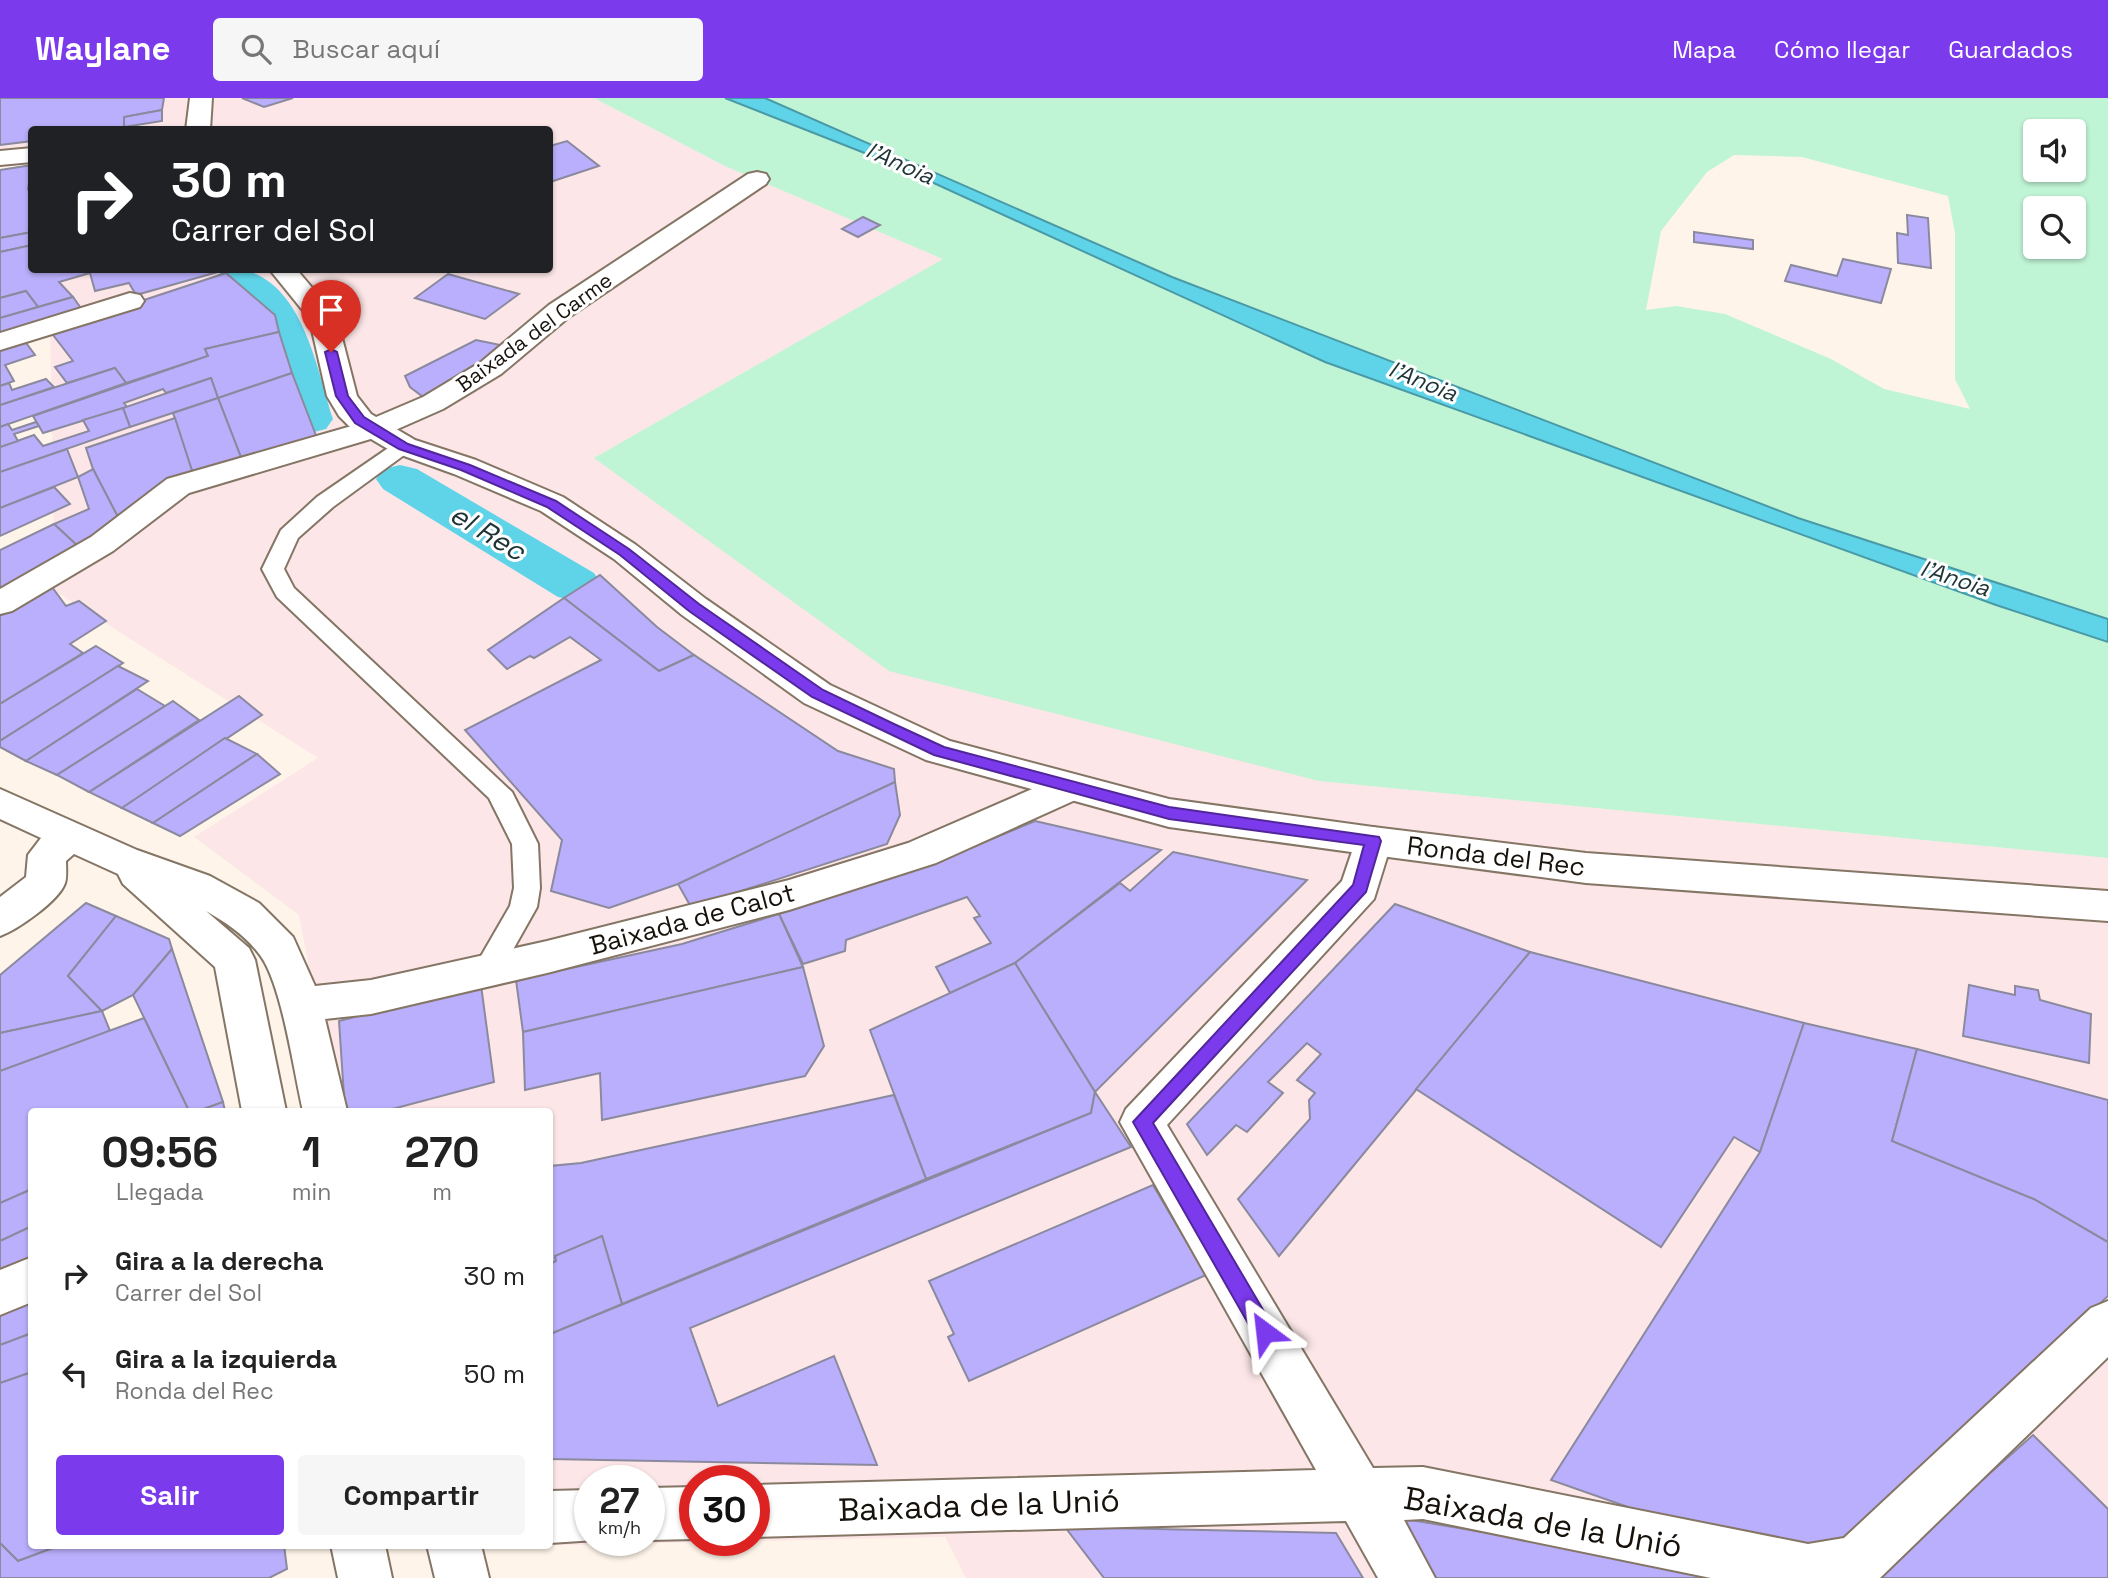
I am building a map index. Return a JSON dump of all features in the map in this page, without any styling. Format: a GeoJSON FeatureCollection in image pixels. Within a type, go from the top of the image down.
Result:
{"type":"FeatureCollection","features":[{"type":"Feature","properties":{"kind":"street"},"geometry":{"type":"LineString","coordinates":[[198,126],[201,98]]}},
{"type":"Feature","properties":{"kind":"street"},"geometry":{"type":"LineString","coordinates":[[0,158],[28,155]]}},
{"type":"Feature","properties":{"kind":"street","name":"Baixada del Carme"},"geometry":{"type":"LineString","coordinates":[[0,603],[102,544],[178,486],[388,438],[433,403],[491,368],[559,311],[757,179]]}},
{"type":"Feature","properties":{"kind":"street","name":"Ronda del Rec"},"geometry":{"type":"LineString","coordinates":[[286,273],[317,310],[326,330],[342,396],[349,410],[388,438],[466,467],[552,504],[580,521],[694,607],[817,694],[939,751],[1169,813],[1373,841],[1586,868],[2108,906]]}},
{"type":"Feature","properties":{"kind":"street"},"geometry":{"type":"LineString","coordinates":[[0,342],[130,301]]}},
{"type":"Feature","properties":{"kind":"street","name":"Baixada de Calot"},"geometry":{"type":"LineString","coordinates":[[301,1005],[371,997],[789,895],[922,853],[1069,787]]}},
{"type":"Feature","properties":{"kind":"street"},"geometry":{"type":"LineString","coordinates":[[0,803],[123,860],[196,887],[246,914],[279,948],[301,1005],[325,1108]]}},
{"type":"Feature","properties":{"kind":"street"},"geometry":{"type":"LineString","coordinates":[[0,920],[45,883],[47,855],[69,836]]}},
{"type":"Feature","properties":{"kind":"street"},"geometry":{"type":"LineString","coordinates":[[1373,841],[1360,888],[1142,1122],[1408,1578]]}},
{"type":"Feature","properties":{"kind":"street"},"geometry":{"type":"LineString","coordinates":[[123,860],[234,960],[263,1108]]}},
{"type":"Feature","properties":{"kind":"street"},"geometry":{"type":"LineString","coordinates":[[0,1293],[28,1281]]}},
{"type":"Feature","properties":{"kind":"street","name":"Baixada de la Unió"},"geometry":{"type":"LineString","coordinates":[[770,1511],[1423,1493],[1808,1571],[1857,1563],[2108,1324]]}},
{"type":"Feature","properties":{"kind":"street"},"geometry":{"type":"LineString","coordinates":[[553,1517],[574,1516]]}},
{"type":"Feature","properties":{"kind":"street"},"geometry":{"type":"LineString","coordinates":[[359,1549],[365,1578]]}},
{"type":"Feature","properties":{"kind":"street"},"geometry":{"type":"LineString","coordinates":[[455,1549],[462,1578]]}},
{"type":"Feature","properties":{"kind":"lane"},"geometry":{"type":"LineString","coordinates":[[388,438],[289,535],[273,569],[285,592],[499,792],[525,844],[527,888],[523,907],[487,970]]}},
{"type":"Feature","properties":{"kind":"shaded area"},"geometry":{"type":"Polygon","coordinates":[[[0,98],[594,98],[725,166],[944,259],[594,458],[1319,781],[2108,858],[2108,1578],[966,1578],[945,1537],[770,1541],[770,1465],[679,1465],[679,1543],[665,1543],[665,1465],[574,1465],[574,1545],[553,1545],[553,1108],[335,1108],[299,915],[194,837],[318,758],[55,591],[50,320],[53,273],[553,273],[553,126],[28,126],[28,146],[0,151],[0,98]]]}},
{"type":"Feature","properties":{"kind":"green space"},"geometry":{"type":"Polygon","coordinates":[[[594,98],[724,98],[890,163],[1325,362],[1996,605],[2108,642],[2108,858],[1319,781],[889,671],[594,458],[943,259],[725,166],[594,98]]]}},
{"type":"Feature","properties":{"kind":"green space"},"geometry":{"type":"Polygon","coordinates":[[[765,98],[2108,98],[2108,619],[1798,518],[1172,277],[765,98]],[[1734,155],[1707,172],[1661,231],[1646,310],[1676,306],[1725,314],[1831,359],[1884,389],[1970,409],[1955,379],[1955,233],[1948,196],[1802,157],[1734,155]]]}},
{"type":"Feature","properties":{"kind":"water","name":"l'Anoia"},"geometry":{"type":"Polygon","coordinates":[[[725,98],[765,98],[1172,277],[1798,518],[2108,619],[2108,642],[1996,605],[1325,362],[890,163],[725,98]]]}},
{"type":"Feature","properties":{"kind":"building"},"geometry":{"type":"Polygon","coordinates":[[[0,98],[164,98],[162,110],[124,117],[124,126],[28,126],[28,142],[0,145],[0,98]]]}},
{"type":"Feature","properties":{"kind":"building"},"geometry":{"type":"Polygon","coordinates":[[[242,98],[293,98],[264,107],[242,98]]]}},
{"type":"Feature","properties":{"kind":"building"},"geometry":{"type":"Polygon","coordinates":[[[162,110],[162,121],[124,126],[124,117],[162,110]]]}},
{"type":"Feature","properties":{"kind":"building"},"geometry":{"type":"Polygon","coordinates":[[[567,141],[599,166],[553,181],[553,145],[567,141]]]}},
{"type":"Feature","properties":{"kind":"building"},"geometry":{"type":"Polygon","coordinates":[[[28,166],[28,233],[0,238],[0,170],[28,166]]]}},
{"type":"Feature","properties":{"kind":"building"},"geometry":{"type":"Polygon","coordinates":[[[1907,215],[1928,218],[1931,268],[1898,263],[1897,233],[1908,235],[1907,215]]]}},
{"type":"Feature","properties":{"kind":"building"},"geometry":{"type":"Polygon","coordinates":[[[863,217],[880,225],[858,237],[842,229],[863,217]]]}},
{"type":"Feature","properties":{"kind":"building"},"geometry":{"type":"Polygon","coordinates":[[[1694,232],[1753,240],[1753,249],[1694,242],[1694,232]]]}},
{"type":"Feature","properties":{"kind":"building"},"geometry":{"type":"Polygon","coordinates":[[[28,233],[28,246],[0,252],[0,238],[28,233]]]}},
{"type":"Feature","properties":{"kind":"building"},"geometry":{"type":"Polygon","coordinates":[[[28,246],[28,273],[90,273],[59,282],[73,297],[38,307],[26,291],[0,298],[0,252],[28,246]]]}},
{"type":"Feature","properties":{"kind":"building"},"geometry":{"type":"Polygon","coordinates":[[[1843,259],[1891,269],[1881,303],[1785,281],[1791,265],[1837,276],[1843,259]]]}},
{"type":"Feature","properties":{"kind":"building"},"geometry":{"type":"Polygon","coordinates":[[[90,273],[214,273],[136,295],[129,283],[95,291],[90,273]]]}},
{"type":"Feature","properties":{"kind":"building"},"geometry":{"type":"Polygon","coordinates":[[[226,273],[275,315],[279,332],[205,349],[208,356],[126,383],[115,368],[67,383],[55,367],[73,361],[50,331],[226,273]]]}},
{"type":"Feature","properties":{"kind":"building"},"geometry":{"type":"Polygon","coordinates":[[[448,274],[519,294],[485,319],[415,298],[448,274]]]}},
{"type":"Feature","properties":{"kind":"building"},"geometry":{"type":"Polygon","coordinates":[[[26,291],[38,307],[0,318],[0,298],[26,291]]]}},
{"type":"Feature","properties":{"kind":"building"},"geometry":{"type":"Polygon","coordinates":[[[73,297],[83,311],[0,338],[0,318],[73,297]]]}},
{"type":"Feature","properties":{"kind":"building"},"geometry":{"type":"Polygon","coordinates":[[[279,332],[292,373],[218,398],[211,378],[166,393],[163,389],[124,403],[127,407],[43,433],[33,416],[208,356],[205,349],[279,332]]]}},
{"type":"Feature","properties":{"kind":"building"},"geometry":{"type":"Polygon","coordinates":[[[511,338],[495,362],[427,400],[410,387],[405,376],[476,340],[500,345],[511,338]]]}},
{"type":"Feature","properties":{"kind":"building"},"geometry":{"type":"Polygon","coordinates":[[[24,340],[35,355],[5,365],[14,381],[0,386],[0,347],[24,340]]]}},
{"type":"Feature","properties":{"kind":"building"},"geometry":{"type":"Polygon","coordinates":[[[115,368],[126,383],[0,427],[0,405],[115,368]]]}},
{"type":"Feature","properties":{"kind":"building"},"geometry":{"type":"Polygon","coordinates":[[[292,373],[317,438],[242,460],[218,398],[292,373]]]}},
{"type":"Feature","properties":{"kind":"building"},"geometry":{"type":"Polygon","coordinates":[[[211,378],[218,398],[130,427],[123,408],[211,378]]]}},
{"type":"Feature","properties":{"kind":"building"},"geometry":{"type":"Polygon","coordinates":[[[46,379],[54,387],[0,405],[0,386],[9,383],[12,390],[46,379]]]}},
{"type":"Feature","properties":{"kind":"building"},"geometry":{"type":"Polygon","coordinates":[[[218,398],[242,460],[194,477],[173,413],[218,398]]]}},
{"type":"Feature","properties":{"kind":"building"},"geometry":{"type":"Polygon","coordinates":[[[123,408],[130,427],[0,472],[0,447],[34,435],[43,446],[89,431],[83,420],[123,408]]]}},
{"type":"Feature","properties":{"kind":"building"},"geometry":{"type":"Polygon","coordinates":[[[175,418],[194,477],[120,521],[93,469],[86,448],[175,418]]]}},
{"type":"Feature","properties":{"kind":"building"},"geometry":{"type":"Polygon","coordinates":[[[36,422],[39,426],[14,434],[18,441],[0,447],[0,427],[8,424],[12,430],[36,422]]]}},
{"type":"Feature","properties":{"kind":"building"},"geometry":{"type":"Polygon","coordinates":[[[67,449],[78,477],[0,508],[0,472],[67,449]]]}},
{"type":"Feature","properties":{"kind":"building"},"geometry":{"type":"Polygon","coordinates":[[[93,469],[120,521],[81,549],[54,524],[89,509],[78,477],[93,469]]]}},
{"type":"Feature","properties":{"kind":"building"},"geometry":{"type":"Polygon","coordinates":[[[54,487],[70,504],[0,536],[0,508],[54,487]]]}},
{"type":"Feature","properties":{"kind":"building"},"geometry":{"type":"Polygon","coordinates":[[[54,524],[81,549],[0,594],[0,550],[54,524]]]}},
{"type":"Feature","properties":{"kind":"building"},"geometry":{"type":"Polygon","coordinates":[[[600,575],[657,627],[694,655],[659,671],[564,598],[600,575]]]}},
{"type":"Feature","properties":{"kind":"building"},"geometry":{"type":"Polygon","coordinates":[[[52,587],[66,606],[79,601],[106,621],[70,644],[83,653],[0,704],[0,616],[52,587]]]}},
{"type":"Feature","properties":{"kind":"building"},"geometry":{"type":"Polygon","coordinates":[[[564,598],[659,671],[694,655],[838,751],[894,769],[895,782],[678,884],[609,908],[551,891],[562,840],[465,730],[601,660],[570,637],[534,658],[530,656],[507,669],[488,650],[564,598]]]}},
{"type":"Feature","properties":{"kind":"building"},"geometry":{"type":"Polygon","coordinates":[[[96,646],[123,663],[0,741],[0,704],[96,646]]]}},
{"type":"Feature","properties":{"kind":"building"},"geometry":{"type":"Polygon","coordinates":[[[118,666],[148,681],[26,761],[0,747],[0,741],[118,666]]]}},
{"type":"Feature","properties":{"kind":"building"},"geometry":{"type":"Polygon","coordinates":[[[137,689],[165,706],[57,775],[26,761],[137,689]]]}},
{"type":"Feature","properties":{"kind":"building"},"geometry":{"type":"Polygon","coordinates":[[[239,696],[262,715],[122,808],[89,792],[239,696]]]}},
{"type":"Feature","properties":{"kind":"building"},"geometry":{"type":"Polygon","coordinates":[[[173,701],[199,720],[89,792],[57,775],[173,701]]]}},
{"type":"Feature","properties":{"kind":"building"},"geometry":{"type":"Polygon","coordinates":[[[225,738],[257,754],[153,823],[122,808],[225,738]]]}},
{"type":"Feature","properties":{"kind":"building"},"geometry":{"type":"Polygon","coordinates":[[[257,754],[280,774],[180,836],[153,823],[257,754]]]}},
{"type":"Feature","properties":{"kind":"building"},"geometry":{"type":"Polygon","coordinates":[[[895,782],[900,815],[887,844],[691,907],[678,884],[895,782]]]}},
{"type":"Feature","properties":{"kind":"building"},"geometry":{"type":"Polygon","coordinates":[[[1035,821],[1161,850],[1015,963],[950,993],[936,967],[991,943],[974,918],[980,916],[967,897],[846,940],[845,951],[803,964],[779,914],[941,860],[1035,821]]]}},
{"type":"Feature","properties":{"kind":"building"},"geometry":{"type":"Polygon","coordinates":[[[1173,852],[1307,880],[1095,1092],[1015,963],[1120,883],[1130,891],[1173,852]]]}},
{"type":"Feature","properties":{"kind":"building"},"geometry":{"type":"Polygon","coordinates":[[[86,903],[116,916],[68,976],[102,1011],[0,1033],[0,975],[86,903]]]}},
{"type":"Feature","properties":{"kind":"building"},"geometry":{"type":"Polygon","coordinates":[[[1395,904],[1530,952],[1279,1256],[1238,1199],[1310,1119],[1309,1100],[1315,1093],[1297,1080],[1321,1054],[1307,1043],[1268,1082],[1283,1093],[1247,1132],[1236,1125],[1207,1155],[1187,1124],[1395,904]]]}},
{"type":"Feature","properties":{"kind":"building"},"geometry":{"type":"Polygon","coordinates":[[[779,914],[803,967],[523,1032],[516,980],[682,944],[779,914]]]}},
{"type":"Feature","properties":{"kind":"building"},"geometry":{"type":"Polygon","coordinates":[[[116,916],[169,939],[172,949],[133,995],[102,1011],[68,976],[116,916]]]}},
{"type":"Feature","properties":{"kind":"building"},"geometry":{"type":"Polygon","coordinates":[[[172,949],[223,1102],[206,1108],[188,1108],[133,995],[172,949]]]}},
{"type":"Feature","properties":{"kind":"building"},"geometry":{"type":"Polygon","coordinates":[[[1530,952],[1804,1023],[1760,1152],[1734,1137],[1661,1247],[1416,1089],[1530,952]]]}},
{"type":"Feature","properties":{"kind":"building"},"geometry":{"type":"Polygon","coordinates":[[[1015,963],[1095,1092],[1091,1113],[926,1179],[870,1030],[1015,963]]]}},
{"type":"Feature","properties":{"kind":"building"},"geometry":{"type":"Polygon","coordinates":[[[803,967],[824,1046],[805,1076],[602,1120],[600,1073],[525,1090],[523,1032],[803,967]]]}},
{"type":"Feature","properties":{"kind":"building"},"geometry":{"type":"Polygon","coordinates":[[[481,985],[494,1082],[396,1108],[345,1108],[339,1021],[481,985]]]}},
{"type":"Feature","properties":{"kind":"building"},"geometry":{"type":"Polygon","coordinates":[[[1969,985],[2015,995],[2015,986],[2038,990],[2040,1000],[2091,1014],[2089,1063],[1963,1036],[1969,985]]]}},
{"type":"Feature","properties":{"kind":"building"},"geometry":{"type":"Polygon","coordinates":[[[102,1011],[110,1031],[0,1071],[0,1033],[102,1011]]]}},
{"type":"Feature","properties":{"kind":"building"},"geometry":{"type":"Polygon","coordinates":[[[144,1018],[188,1108],[28,1108],[28,1191],[0,1203],[0,1071],[144,1018]]]}},
{"type":"Feature","properties":{"kind":"building"},"geometry":{"type":"Polygon","coordinates":[[[1804,1023],[1917,1049],[1892,1141],[2034,1199],[2108,1242],[2108,1296],[1835,1550],[1645,1513],[1551,1480],[1760,1152],[1804,1023]]]}},
{"type":"Feature","properties":{"kind":"building"},"geometry":{"type":"Polygon","coordinates":[[[1917,1049],[2108,1100],[2108,1242],[2034,1199],[1892,1141],[1917,1049]]]}},
{"type":"Feature","properties":{"kind":"building"},"geometry":{"type":"Polygon","coordinates":[[[1095,1092],[1131,1147],[690,1328],[718,1406],[834,1356],[877,1465],[553,1459],[553,1333],[1091,1113],[1095,1092]]]}},
{"type":"Feature","properties":{"kind":"building"},"geometry":{"type":"Polygon","coordinates":[[[894,1095],[926,1179],[622,1304],[602,1236],[555,1256],[556,1261],[553,1262],[553,1166],[581,1163],[894,1095]]]}},
{"type":"Feature","properties":{"kind":"building"},"geometry":{"type":"Polygon","coordinates":[[[223,1102],[224,1108],[206,1108],[223,1102]]]}},
{"type":"Feature","properties":{"kind":"building"},"geometry":{"type":"Polygon","coordinates":[[[1153,1185],[1206,1275],[969,1381],[948,1337],[954,1334],[929,1281],[1153,1185]]]}},
{"type":"Feature","properties":{"kind":"building"},"geometry":{"type":"Polygon","coordinates":[[[28,1191],[28,1228],[0,1241],[0,1203],[28,1191]]]}},
{"type":"Feature","properties":{"kind":"building"},"geometry":{"type":"Polygon","coordinates":[[[28,1228],[28,1271],[0,1283],[0,1241],[28,1228]]]}},
{"type":"Feature","properties":{"kind":"building"},"geometry":{"type":"Polygon","coordinates":[[[602,1236],[622,1304],[553,1333],[555,1256],[602,1236]]]}},
{"type":"Feature","properties":{"kind":"building"},"geometry":{"type":"Polygon","coordinates":[[[28,1289],[28,1334],[0,1345],[0,1301],[28,1289]]]}},
{"type":"Feature","properties":{"kind":"building"},"geometry":{"type":"Polygon","coordinates":[[[28,1334],[28,1373],[0,1383],[0,1345],[28,1334]]]}},
{"type":"Feature","properties":{"kind":"building"},"geometry":{"type":"Polygon","coordinates":[[[28,1373],[28,1549],[50,1549],[18,1561],[0,1543],[0,1383],[28,1373]]]}},
{"type":"Feature","properties":{"kind":"building"},"geometry":{"type":"Polygon","coordinates":[[[2033,1435],[2108,1509],[2108,1578],[1872,1578],[2033,1435]]]}},
{"type":"Feature","properties":{"kind":"building"},"geometry":{"type":"Polygon","coordinates":[[[1405,1519],[1756,1578],[1432,1578],[1402,1530],[1405,1519]]]}},
{"type":"Feature","properties":{"kind":"building"},"geometry":{"type":"Polygon","coordinates":[[[1065,1527],[1336,1533],[1363,1578],[1104,1578],[1065,1527]]]}},
{"type":"Feature","properties":{"kind":"building"},"geometry":{"type":"Polygon","coordinates":[[[0,1543],[18,1561],[50,1549],[284,1549],[287,1569],[269,1578],[0,1578],[0,1543]]]}},
{"type":"Feature","properties":{"kind":"waterway","name":"el Rec"},"geometry":{"type":"LineString","coordinates":[[236,280],[278,315],[310,419]]}},
{"type":"Feature","properties":{"kind":"waterway","name":"el Rec"},"geometry":{"type":"LineString","coordinates":[[400,479],[510,548],[576,585]]}},
{"type":"Feature","properties":{"kind":"route"},"geometry":{"type":"LineString","coordinates":[[331,352],[342,396],[349,410],[359,420],[404,446],[466,467],[552,504],[625,552],[694,607],[817,694],[889,728],[939,751],[1169,813],[1373,841],[1360,888],[1142,1122],[1265,1332]]}}]}
